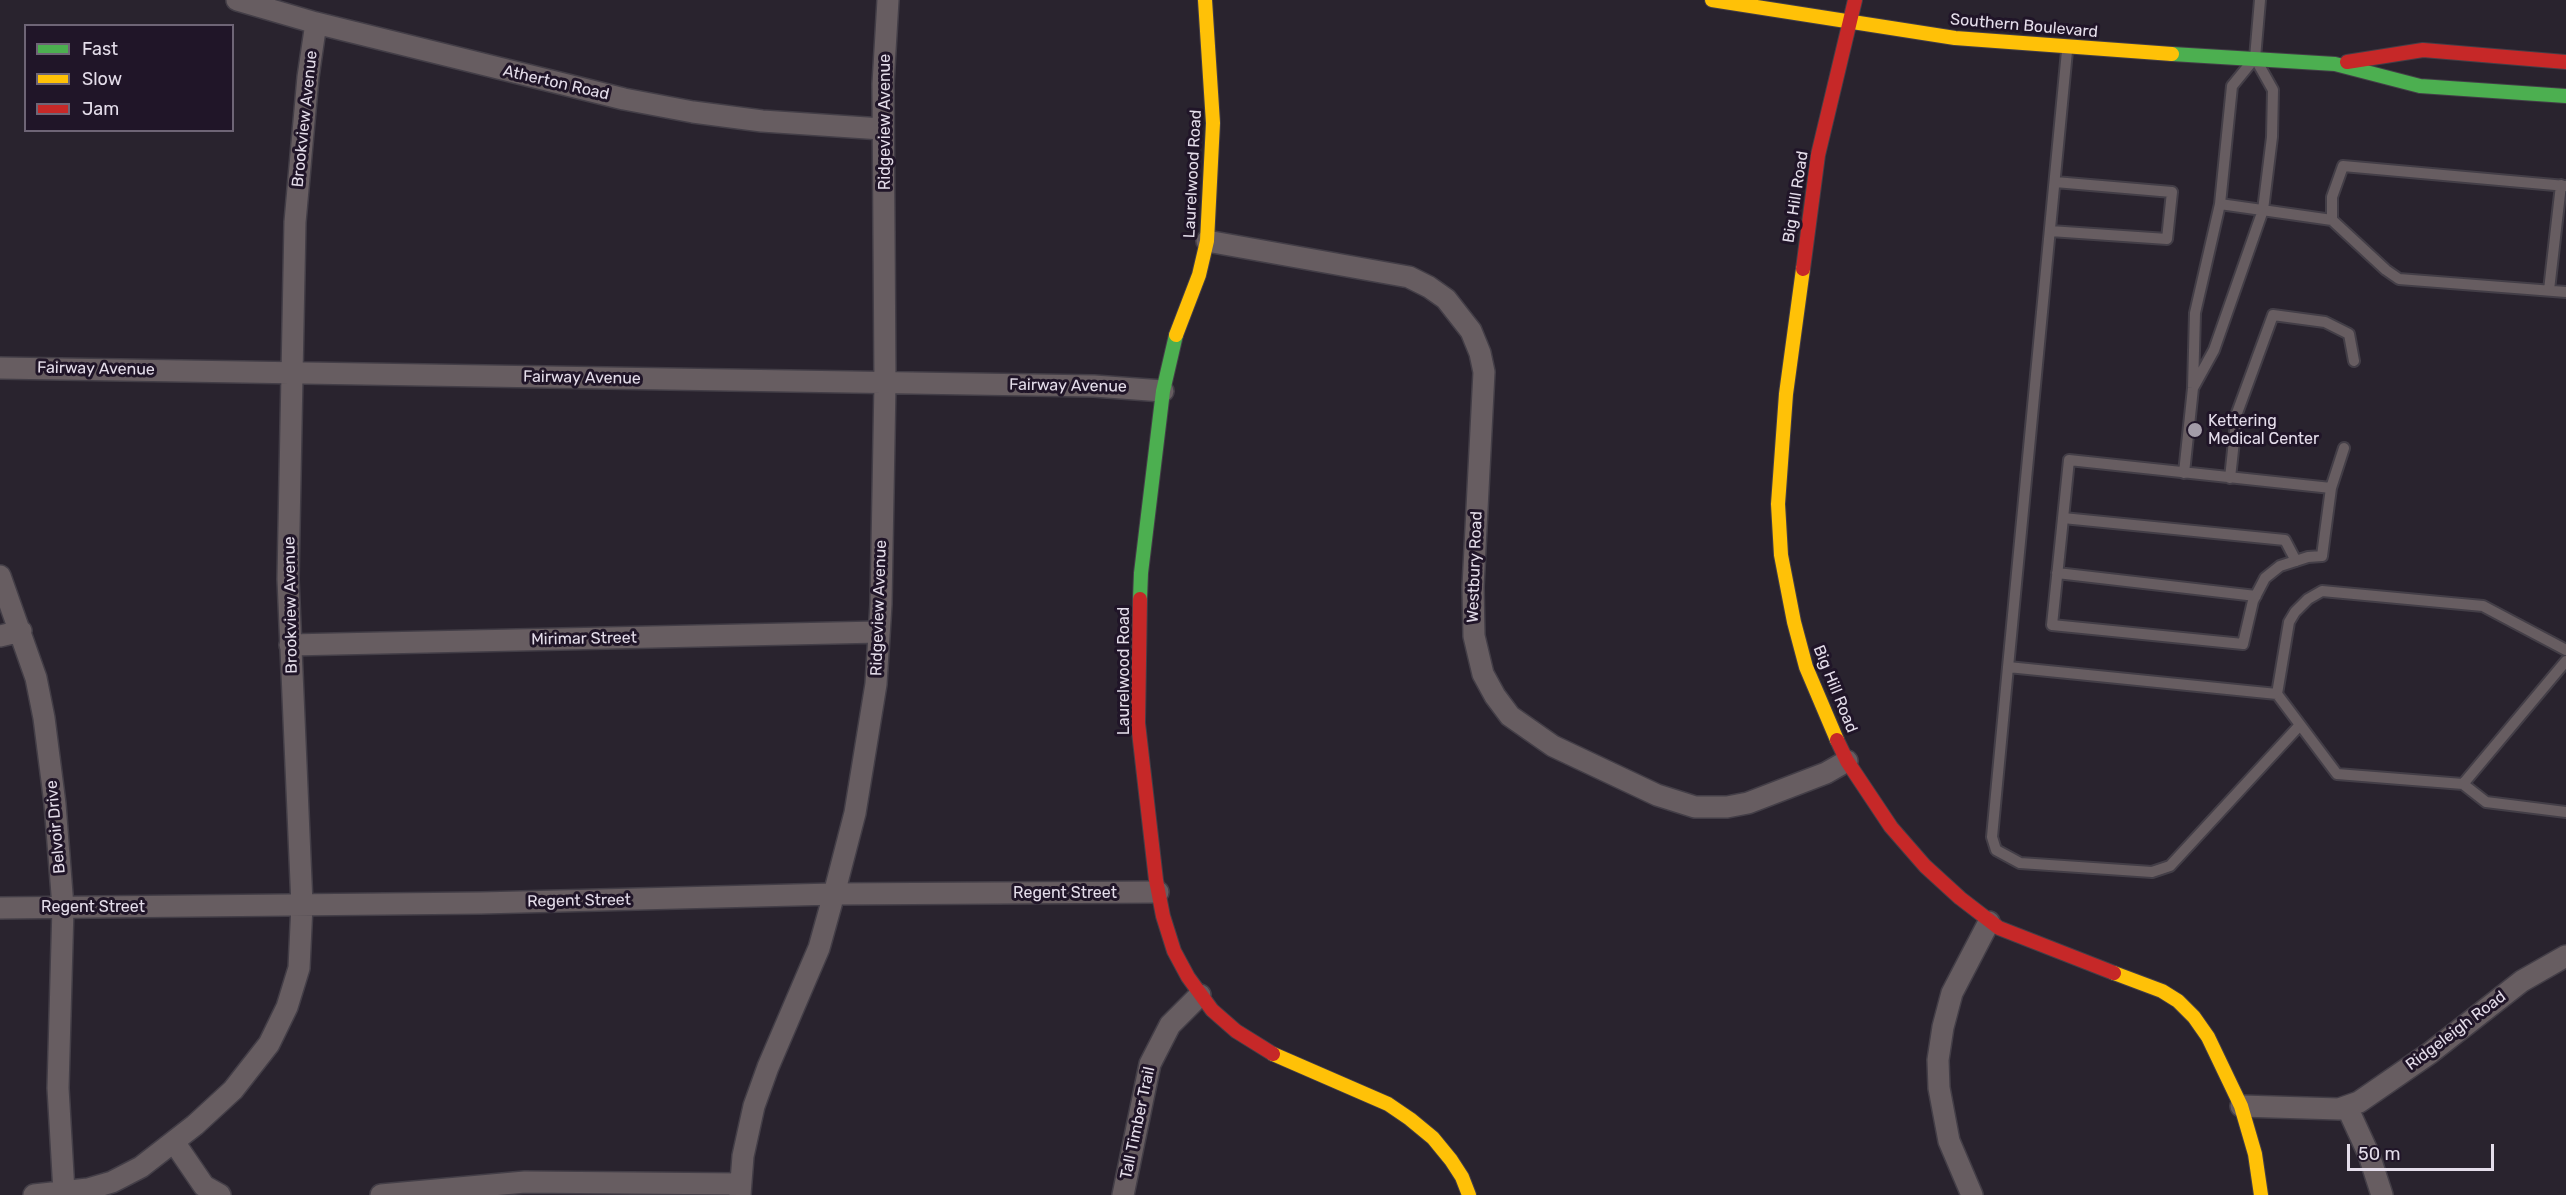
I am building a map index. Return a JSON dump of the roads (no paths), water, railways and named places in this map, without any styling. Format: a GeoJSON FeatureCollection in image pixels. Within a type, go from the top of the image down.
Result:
{"type":"FeatureCollection","features":[{"type":"Feature","properties":{"kind":"street","name":"Atherton Road"},"geometry":{"type":"LineString","coordinates":[[237,0],[316,23],[601,94],[681,110],[762,121],[882,129]]}},
{"type":"Feature","properties":{"kind":"street","name":"Ridgeview Avenue"},"geometry":{"type":"LineString","coordinates":[[740,1190],[743,1156],[754,1106],[768,1067],[819,948],[834,894],[855,813],[876,684],[885,383],[882,129],[888,0]]}},
{"type":"Feature","properties":{"kind":"street","name":"Laurelwood Road"},"geometry":{"type":"LineString","coordinates":[[1205,0],[1213,123],[1207,241],[1199,275],[1179,324],[1163,391],[1145,526],[1137,675],[1143,776],[1158,892],[1174,951],[1200,995],[1212,1010],[1236,1031],[1266,1051],[1388,1104],[1410,1119],[1433,1138],[1451,1160],[1462,1177],[1469,1195]]}},
{"type":"Feature","properties":{"kind":"street","name":"Southern Boulevard"},"geometry":{"type":"LineString","coordinates":[[1712,0],[1955,38],[2068,48],[2335,64],[2420,86],[2566,96]]}},
{"type":"Feature","properties":{"kind":"street","name":"Big Hill Road"},"geometry":{"type":"LineString","coordinates":[[1855,0],[1814,178],[1786,394],[1778,504],[1781,555],[1800,645],[1822,708],[1847,761],[1891,827],[1925,866],[1989,922],[2040,946],[2162,991],[2178,1001],[2194,1017],[2208,1037],[2241,1106],[2255,1154],[2261,1195]]}},
{"type":"Feature","properties":{"kind":"street","name":"Brookview Avenue"},"geometry":{"type":"LineString","coordinates":[[34,1195],[88,1189],[111,1182],[141,1167],[174,1142],[233,1090],[269,1044],[287,1007],[299,968],[302,905],[288,579],[295,222],[308,77],[316,23]]}},
{"type":"Feature","properties":{"kind":"street","name":"Southern Boulevard"},"geometry":{"type":"LineString","coordinates":[[2335,64],[2423,50],[2566,62]]}},
{"type":"Feature","properties":{"kind":"street","name":"Westbury Road"},"geometry":{"type":"LineString","coordinates":[[1207,241],[1409,278],[1429,287],[1446,299],[1471,331],[1480,353],[1484,372],[1473,629],[1483,674],[1509,716],[1553,746],[1657,795],[1695,807],[1727,807],[1748,803],[1826,772],[1847,761]]}},
{"type":"Feature","properties":{"kind":"street","name":"Fairway Avenue"},"geometry":{"type":"LineString","coordinates":[[0,368],[1094,386],[1163,391]]}},
{"type":"Feature","properties":{"kind":"street","name":"Belvoir Drive"},"geometry":{"type":"LineString","coordinates":[[0,576],[36,678],[44,718],[55,804],[63,908],[58,1088],[64,1192]]}},
{"type":"Feature","properties":{"kind":"street"},"geometry":{"type":"LineString","coordinates":[[0,636],[21,631]]}},
{"type":"Feature","properties":{"kind":"street","name":"Mirimar Street"},"geometry":{"type":"LineString","coordinates":[[290,645],[879,632]]}},
{"type":"Feature","properties":{"kind":"street","name":"Regent Street"},"geometry":{"type":"LineString","coordinates":[[0,908],[764,898],[834,894],[1158,892]]}},
{"type":"Feature","properties":{"kind":"street"},"geometry":{"type":"LineString","coordinates":[[1972,1195],[1949,1141],[1939,1088],[1938,1060],[1943,1027],[1953,993],[1989,922]]}},
{"type":"Feature","properties":{"kind":"street","name":"Ridgeleigh Road"},"geometry":{"type":"LineString","coordinates":[[2347,1107],[2359,1102],[2430,1053],[2522,981],[2566,956]]}},
{"type":"Feature","properties":{"kind":"street","name":"Tall Timber Trail"},"geometry":{"type":"LineString","coordinates":[[1123,1195],[1150,1064],[1170,1025],[1200,995]]}},
{"type":"Feature","properties":{"kind":"street"},"geometry":{"type":"LineString","coordinates":[[2241,1106],[2339,1109],[2347,1107],[2369,1155],[2382,1195]]}},
{"type":"Feature","properties":{"kind":"street"},"geometry":{"type":"LineString","coordinates":[[174,1142],[204,1186],[220,1195]]}},
{"type":"Feature","properties":{"kind":"street"},"geometry":{"type":"LineString","coordinates":[[381,1195],[525,1182],[740,1190]]}},
{"type":"Feature","properties":{"kind":"lane"},"geometry":{"type":"LineString","coordinates":[[2193,388],[2214,350],[2263,210],[2272,137],[2273,90],[2255,58],[2260,0]]}},
{"type":"Feature","properties":{"kind":"lane"},"geometry":{"type":"LineString","coordinates":[[2068,48],[1992,837],[1996,850],[2020,863],[2152,872],[2170,866],[2300,725]]}},
{"type":"Feature","properties":{"kind":"lane"},"geometry":{"type":"LineString","coordinates":[[2184,473],[2193,388],[2195,313],[2220,204],[2232,86],[2255,58]]}},
{"type":"Feature","properties":{"kind":"lane"},"geometry":{"type":"LineString","coordinates":[[2332,220],[2332,197],[2343,166],[2564,185],[2549,290]]}},
{"type":"Feature","properties":{"kind":"lane"},"geometry":{"type":"LineString","coordinates":[[2050,231],[2168,239],[2172,192],[2055,182]]}},
{"type":"Feature","properties":{"kind":"lane"},"geometry":{"type":"LineString","coordinates":[[2220,204],[2332,220],[2386,270],[2400,279],[2566,292]]}},
{"type":"Feature","properties":{"kind":"lane"},"geometry":{"type":"LineString","coordinates":[[2230,478],[2236,413],[2273,315],[2325,322],[2349,334],[2354,361]]}},
{"type":"Feature","properties":{"kind":"lane"},"geometry":{"type":"LineString","coordinates":[[2331,488],[2069,460],[2052,625],[2243,644],[2256,596],[2265,578],[2280,566],[2322,556],[2331,488],[2344,448]]}},
{"type":"Feature","properties":{"kind":"lane"},"geometry":{"type":"LineString","coordinates":[[2063,518],[2285,540],[2296,561]]}},
{"type":"Feature","properties":{"kind":"lane"},"geometry":{"type":"LineString","coordinates":[[2057,573],[2256,596]]}},
{"type":"Feature","properties":{"kind":"lane"},"geometry":{"type":"LineString","coordinates":[[2566,650],[2483,606],[2322,591],[2308,599],[2289,621],[2277,694],[2337,774],[2463,784],[2486,802],[2566,812]]}},
{"type":"Feature","properties":{"kind":"lane"},"geometry":{"type":"LineString","coordinates":[[2463,784],[2566,661]]}},
{"type":"Feature","properties":{"kind":"lane"},"geometry":{"type":"LineString","coordinates":[[2008,667],[2277,694]]}},
{"type":"Feature","properties":{"kind":"place","name":"Kettering Medical Center"},"geometry":{"type":"Point","coordinates":[2195,430]}}]}
